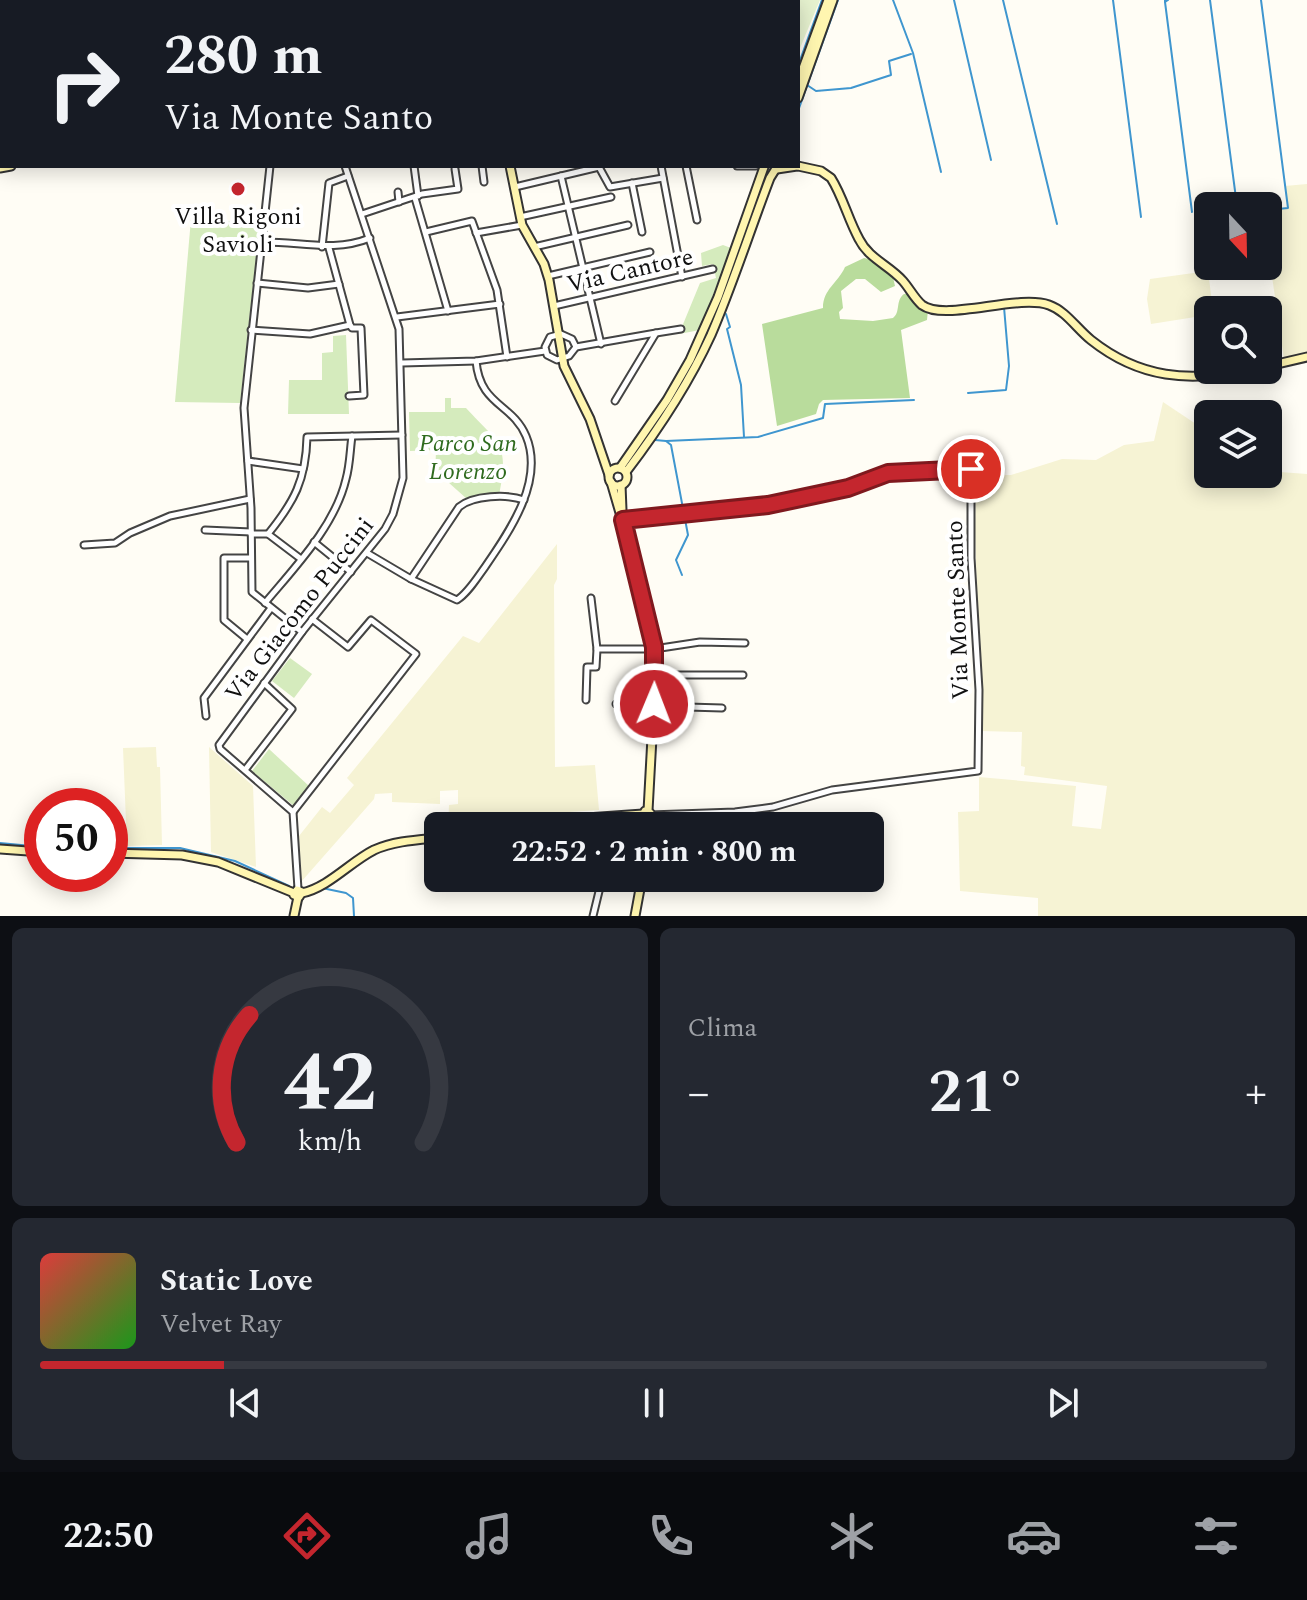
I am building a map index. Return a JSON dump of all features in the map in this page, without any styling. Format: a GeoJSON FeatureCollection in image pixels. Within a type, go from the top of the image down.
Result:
{"type":"FeatureCollection","features":[{"type":"Feature","properties":{"kind":"street"},"geometry":{"type":"LineString","coordinates":[[800,77],[830,0]]}},
{"type":"Feature","properties":{"kind":"street"},"geometry":{"type":"LineString","coordinates":[[800,92],[830,0]]}},
{"type":"Feature","properties":{"kind":"street"},"geometry":{"type":"LineString","coordinates":[[800,167],[825,172],[831,178],[864,247],[895,274],[925,307],[940,310],[1043,303],[1058,309],[1096,345],[1151,371],[1194,378]]}},
{"type":"Feature","properties":{"kind":"street"},"geometry":{"type":"LineString","coordinates":[[270,168],[244,408],[252,592],[302,632]]}},
{"type":"Feature","properties":{"kind":"street","name":"Via Giacomo Puccini"},"geometry":{"type":"LineString","coordinates":[[245,770],[219,745],[302,632],[385,529],[398,500],[403,478],[402,363],[397,317],[346,168]]}},
{"type":"Feature","properties":{"kind":"street"},"geometry":{"type":"LineString","coordinates":[[414,168],[416,197],[448,311]]}},
{"type":"Feature","properties":{"kind":"street"},"geometry":{"type":"LineString","coordinates":[[482,168],[484,182]]}},
{"type":"Feature","properties":{"kind":"street"},"geometry":{"type":"LineString","coordinates":[[510,168],[521,221],[548,276],[562,359],[600,449],[621,485],[623,520]]}},
{"type":"Feature","properties":{"kind":"street"},"geometry":{"type":"LineString","coordinates":[[514,187],[591,168]]}},
{"type":"Feature","properties":{"kind":"street"},"geometry":{"type":"LineString","coordinates":[[600,168],[610,187],[663,178]]}},
{"type":"Feature","properties":{"kind":"street"},"geometry":{"type":"LineString","coordinates":[[661,168],[682,277]]}},
{"type":"Feature","properties":{"kind":"street"},"geometry":{"type":"LineString","coordinates":[[686,168],[697,220]]}},
{"type":"Feature","properties":{"kind":"street"},"geometry":{"type":"LineString","coordinates":[[647,812],[654,649],[623,520],[616,473],[667,400],[690,360],[718,297],[760,182],[758,168]]}},
{"type":"Feature","properties":{"kind":"street"},"geometry":{"type":"LineString","coordinates":[[758,168],[756,174],[760,182]]}},
{"type":"Feature","properties":{"kind":"street"},"geometry":{"type":"LineString","coordinates":[[616,473],[696,365],[770,178],[777,168]]}},
{"type":"Feature","properties":{"kind":"street"},"geometry":{"type":"LineString","coordinates":[[362,214],[416,197],[458,189],[455,169]]}},
{"type":"Feature","properties":{"kind":"street"},"geometry":{"type":"LineString","coordinates":[[322,247],[329,183],[348,176]]}},
{"type":"Feature","properties":{"kind":"street"},"geometry":{"type":"LineString","coordinates":[[561,176],[601,344]]}},
{"type":"Feature","properties":{"kind":"street"},"geometry":{"type":"LineString","coordinates":[[632,183],[642,232]]}},
{"type":"Feature","properties":{"kind":"street"},"geometry":{"type":"LineString","coordinates":[[398,192],[399,202]]}},
{"type":"Feature","properties":{"kind":"street"},"geometry":{"type":"LineString","coordinates":[[476,233],[611,197]]}},
{"type":"Feature","properties":{"kind":"street"},"geometry":{"type":"LineString","coordinates":[[426,232],[472,221],[500,304],[507,357]]}},
{"type":"Feature","properties":{"kind":"street"},"geometry":{"type":"LineString","coordinates":[[534,247],[628,225]]}},
{"type":"Feature","properties":{"kind":"street"},"geometry":{"type":"LineString","coordinates":[[261,242],[329,248],[345,247],[370,238]]}},
{"type":"Feature","properties":{"kind":"street"},"geometry":{"type":"LineString","coordinates":[[329,248],[350,325],[361,328],[364,395],[349,396]]}},
{"type":"Feature","properties":{"kind":"street"},"geometry":{"type":"LineString","coordinates":[[548,276],[650,252]]}},
{"type":"Feature","properties":{"kind":"street","name":"Via Cantore"},"geometry":{"type":"LineString","coordinates":[[554,306],[713,269]]}},
{"type":"Feature","properties":{"kind":"street"},"geometry":{"type":"LineString","coordinates":[[257,283],[308,288],[339,284]]}},
{"type":"Feature","properties":{"kind":"street"},"geometry":{"type":"LineString","coordinates":[[397,317],[500,304]]}},
{"type":"Feature","properties":{"kind":"street"},"geometry":{"type":"LineString","coordinates":[[251,330],[310,334],[350,325]]}},
{"type":"Feature","properties":{"kind":"street"},"geometry":{"type":"LineString","coordinates":[[545,351],[552,359],[562,359],[576,347],[681,329]]}},
{"type":"Feature","properties":{"kind":"street"},"geometry":{"type":"LineString","coordinates":[[615,401],[656,333]]}},
{"type":"Feature","properties":{"kind":"street"},"geometry":{"type":"LineString","coordinates":[[545,351],[550,337],[558,334],[568,335],[576,347]]}},
{"type":"Feature","properties":{"kind":"street"},"geometry":{"type":"LineString","coordinates":[[402,363],[476,361],[545,351]]}},
{"type":"Feature","properties":{"kind":"street"},"geometry":{"type":"LineString","coordinates":[[1282,363],[1307,357]]}},
{"type":"Feature","properties":{"kind":"street"},"geometry":{"type":"LineString","coordinates":[[367,553],[454,600],[460,599],[495,553],[524,500],[531,461],[527,438],[519,423],[485,391],[476,361]]}},
{"type":"Feature","properties":{"kind":"street"},"geometry":{"type":"LineString","coordinates":[[268,534],[294,500],[303,469],[307,437],[402,435]]}},
{"type":"Feature","properties":{"kind":"street"},"geometry":{"type":"LineString","coordinates":[[265,603],[314,542],[344,487],[352,436]]}},
{"type":"Feature","properties":{"kind":"street"},"geometry":{"type":"LineString","coordinates":[[248,461],[303,469]]}},
{"type":"Feature","properties":{"kind":"street","name":"Via Monte Santo"},"geometry":{"type":"LineString","coordinates":[[623,520],[768,505],[848,488],[888,473],[971,469],[971,558],[979,690],[978,771],[832,790],[773,807],[735,812]]}},
{"type":"Feature","properties":{"kind":"street"},"geometry":{"type":"LineString","coordinates":[[616,473],[627,480],[621,485]]}},
{"type":"Feature","properties":{"kind":"street"},"geometry":{"type":"LineString","coordinates":[[411,579],[465,501],[489,498],[524,500]]}},
{"type":"Feature","properties":{"kind":"street"},"geometry":{"type":"LineString","coordinates":[[84,545],[115,543],[170,516],[250,499]]}},
{"type":"Feature","properties":{"kind":"street"},"geometry":{"type":"LineString","coordinates":[[205,530],[268,534],[301,559]]}},
{"type":"Feature","properties":{"kind":"street"},"geometry":{"type":"LineString","coordinates":[[314,542],[351,572]]}},
{"type":"Feature","properties":{"kind":"street"},"geometry":{"type":"LineString","coordinates":[[247,639],[224,620],[224,558],[250,558]]}},
{"type":"Feature","properties":{"kind":"street"},"geometry":{"type":"LineString","coordinates":[[586,700],[587,667],[596,667],[597,649],[591,598]]}},
{"type":"Feature","properties":{"kind":"street"},"geometry":{"type":"LineString","coordinates":[[206,716],[204,698],[271,608]]}},
{"type":"Feature","properties":{"kind":"street"},"geometry":{"type":"LineString","coordinates":[[294,916],[298,893],[293,812],[416,654],[371,620],[348,647],[312,619]]}},
{"type":"Feature","properties":{"kind":"street"},"geometry":{"type":"LineString","coordinates":[[597,649],[654,649],[700,642],[745,643]]}},
{"type":"Feature","properties":{"kind":"street"},"geometry":{"type":"LineString","coordinates":[[655,675],[743,675]]}},
{"type":"Feature","properties":{"kind":"street"},"geometry":{"type":"LineString","coordinates":[[264,683],[292,709],[245,770],[293,812]]}},
{"type":"Feature","properties":{"kind":"street"},"geometry":{"type":"LineString","coordinates":[[616,704],[722,708]]}},
{"type":"Feature","properties":{"kind":"street"},"geometry":{"type":"LineString","coordinates":[[128,854],[182,855],[218,862],[298,893],[315,889],[373,851],[404,841],[424,839]]}},
{"type":"Feature","properties":{"kind":"street"},"geometry":{"type":"LineString","coordinates":[[0,849],[24,851]]}},
{"type":"Feature","properties":{"kind":"street"},"geometry":{"type":"LineString","coordinates":[[593,916],[599,892]]}},
{"type":"Feature","properties":{"kind":"street"},"geometry":{"type":"LineString","coordinates":[[635,916],[640,892]]}},
{"type":"Feature","properties":{"kind":"shaded area"},"geometry":{"type":"Polygon","coordinates":[[[1307,184],[1307,352],[1284,359],[1282,296],[1275,296],[1273,280],[1282,280],[1282,209],[1288,208],[1285,186],[1307,184]]]}},
{"type":"Feature","properties":{"kind":"shaded area"},"geometry":{"type":"Polygon","coordinates":[[[1194,273],[1194,280],[1209,280],[1211,296],[1194,296],[1194,317],[1151,324],[1147,299],[1150,279],[1194,273]]]}},
{"type":"Feature","properties":{"kind":"shaded area"},"geometry":{"type":"Polygon","coordinates":[[[1163,402],[1194,423],[1194,488],[1282,488],[1282,472],[1307,474],[1307,916],[1038,916],[1038,898],[960,891],[958,812],[979,811],[979,777],[1076,786],[1072,826],[1101,829],[1107,786],[1024,775],[1025,767],[1021,766],[1022,732],[981,731],[976,475],[1011,475],[1062,459],[1096,460],[1124,445],[1154,441],[1163,402]]]}},
{"type":"Feature","properties":{"kind":"shaded area"},"geometry":{"type":"Polygon","coordinates":[[[557,544],[557,579],[554,585],[555,767],[595,765],[599,810],[449,812],[449,805],[458,804],[458,790],[440,791],[440,804],[392,802],[392,793],[375,794],[374,799],[301,882],[299,836],[322,807],[330,813],[354,785],[347,778],[463,636],[479,643],[557,544]]]}},
{"type":"Feature","properties":{"kind":"shaded area"},"geometry":{"type":"Polygon","coordinates":[[[156,747],[157,767],[160,767],[162,845],[128,846],[128,788],[125,788],[123,748],[156,747]]]}},
{"type":"Feature","properties":{"kind":"shaded area"},"geometry":{"type":"Polygon","coordinates":[[[209,747],[253,786],[256,867],[211,852],[209,747]]]}},
{"type":"Feature","properties":{"kind":"green space"},"geometry":{"type":"Polygon","coordinates":[[[800,0],[820,0],[800,48],[800,0]]]}},
{"type":"Feature","properties":{"kind":"green space"},"geometry":{"type":"Polygon","coordinates":[[[191,219],[260,223],[240,403],[175,402],[191,219]]]}},
{"type":"Feature","properties":{"kind":"green space"},"geometry":{"type":"Polygon","coordinates":[[[723,245],[731,248],[700,330],[679,334],[700,283],[716,278],[713,264],[702,266],[701,253],[723,245]]]}},
{"type":"Feature","properties":{"kind":"green space"},"geometry":{"type":"Polygon","coordinates":[[[864,258],[873,260],[892,273],[895,286],[881,292],[865,279],[856,279],[841,291],[843,308],[839,312],[840,319],[873,321],[893,318],[904,294],[928,310],[927,320],[901,330],[910,398],[823,400],[816,414],[777,426],[762,324],[823,308],[825,296],[845,267],[864,258]]]}},
{"type":"Feature","properties":{"kind":"green space"},"geometry":{"type":"Polygon","coordinates":[[[346,335],[349,414],[288,414],[289,380],[322,380],[322,353],[333,352],[333,336],[346,335]]]}},
{"type":"Feature","properties":{"kind":"green space","name":"Parco San Lorenzo"},"geometry":{"type":"Polygon","coordinates":[[[445,398],[451,398],[451,408],[466,408],[499,446],[503,465],[499,496],[467,499],[448,482],[435,479],[436,450],[410,451],[409,412],[445,412],[445,398]]]}},
{"type":"Feature","properties":{"kind":"green space"},"geometry":{"type":"Polygon","coordinates":[[[290,658],[312,674],[294,698],[272,681],[290,658]]]}},
{"type":"Feature","properties":{"kind":"green space"},"geometry":{"type":"Polygon","coordinates":[[[269,749],[309,786],[294,806],[252,771],[269,749]]]}},
{"type":"Feature","properties":{"kind":"waterway"},"geometry":{"type":"LineString","coordinates":[[800,60],[822,0]]}},
{"type":"Feature","properties":{"kind":"waterway"},"geometry":{"type":"LineString","coordinates":[[800,105],[838,0]]}},
{"type":"Feature","properties":{"kind":"waterway"},"geometry":{"type":"LineString","coordinates":[[893,0],[913,53],[941,172]]}},
{"type":"Feature","properties":{"kind":"waterway"},"geometry":{"type":"LineString","coordinates":[[954,0],[991,160]]}},
{"type":"Feature","properties":{"kind":"waterway"},"geometry":{"type":"LineString","coordinates":[[1003,0],[1057,224]]}},
{"type":"Feature","properties":{"kind":"waterway"},"geometry":{"type":"LineString","coordinates":[[1113,0],[1141,217]]}},
{"type":"Feature","properties":{"kind":"waterway"},"geometry":{"type":"LineString","coordinates":[[1165,0],[1168,0]]}},
{"type":"Feature","properties":{"kind":"waterway"},"geometry":{"type":"LineString","coordinates":[[1210,0],[1235,192]]}},
{"type":"Feature","properties":{"kind":"waterway"},"geometry":{"type":"LineString","coordinates":[[1261,0],[1288,208],[1282,209]]}},
{"type":"Feature","properties":{"kind":"waterway"},"geometry":{"type":"LineString","coordinates":[[1165,2],[1192,212]]}},
{"type":"Feature","properties":{"kind":"waterway"},"geometry":{"type":"LineString","coordinates":[[807,85],[816,91],[851,88],[891,75],[889,61],[911,54]]}},
{"type":"Feature","properties":{"kind":"waterway"},"geometry":{"type":"LineString","coordinates":[[968,393],[1006,390],[1009,366],[1004,307]]}},
{"type":"Feature","properties":{"kind":"waterway"},"geometry":{"type":"LineString","coordinates":[[726,314],[741,385],[744,437]]}},
{"type":"Feature","properties":{"kind":"waterway"},"geometry":{"type":"LineString","coordinates":[[666,441],[758,437],[823,418],[825,404],[914,400]]}},
{"type":"Feature","properties":{"kind":"waterway"},"geometry":{"type":"LineString","coordinates":[[655,440],[671,445],[688,535],[676,560],[682,575]]}},
{"type":"Feature","properties":{"kind":"waterway"},"geometry":{"type":"LineString","coordinates":[[752,812],[759,811]]}},
{"type":"Feature","properties":{"kind":"waterway"},"geometry":{"type":"LineString","coordinates":[[0,843],[24,845]]}},
{"type":"Feature","properties":{"kind":"waterway"},"geometry":{"type":"LineString","coordinates":[[128,848],[180,848],[235,861],[289,886]]}},
{"type":"Feature","properties":{"kind":"waterway"},"geometry":{"type":"LineString","coordinates":[[322,888],[346,893],[353,898],[354,916]]}},
{"type":"Feature","properties":{"kind":"place","name":"Villa Rigoni Savioli"},"geometry":{"type":"Point","coordinates":[238,189]}},
{"type":"Feature","properties":{"kind":"route"},"geometry":{"type":"LineString","coordinates":[[654,704],[654,647],[623,520],[768,505],[848,488],[888,473],[971,469]]}}]}
